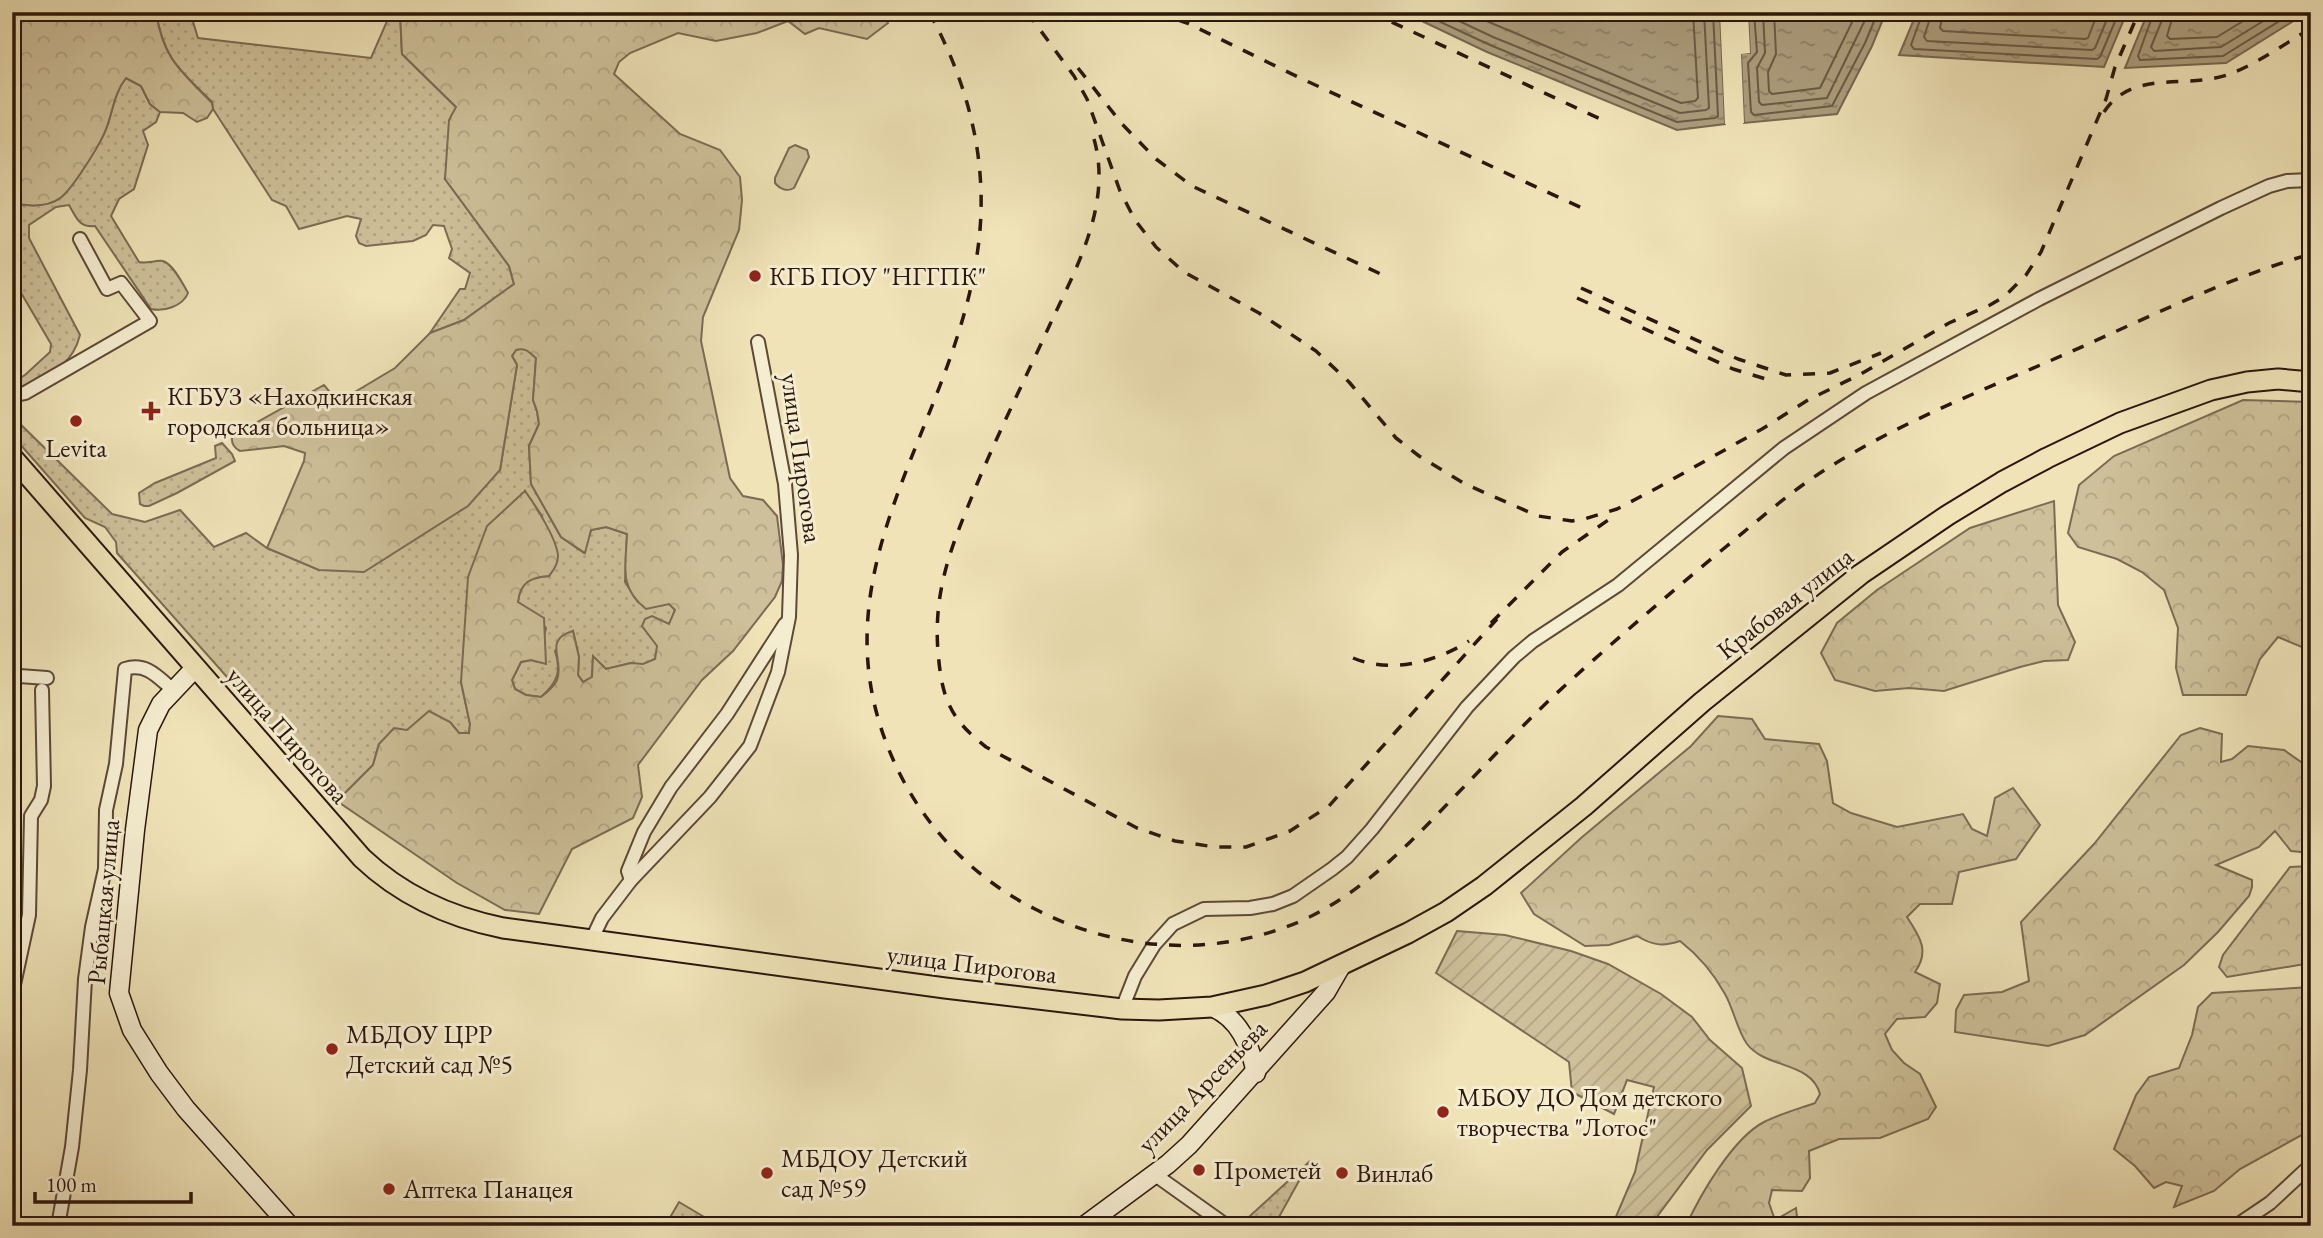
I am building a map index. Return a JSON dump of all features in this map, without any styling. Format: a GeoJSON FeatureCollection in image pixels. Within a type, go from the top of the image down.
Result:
{"type":"FeatureCollection","features":[{"type":"Feature","properties":{"kind":"main road","name":"Крабовая улица"},"geometry":{"type":"LineString","coordinates":[[1341,966],[1446,912],[1484,886],[1584,806],[1702,702],[1861,574],[2002,482],[2120,423],[2211,390],[2278,379],[2311,382]]}},
{"type":"Feature","properties":{"kind":"main road","name":"улица Пирогова"},"geometry":{"type":"LineString","coordinates":[[12,457],[362,858],[398,887],[426,904],[470,921],[503,928],[945,988],[1122,1009],[1212,1007],[1266,995],[1341,966]]}},
{"type":"Feature","properties":{"kind":"main road","name":"Рыбацкая улица"},"geometry":{"type":"LineString","coordinates":[[195,668],[153,715],[146,739],[119,993],[132,1030],[159,1073],[202,1128],[290,1226]]}},
{"type":"Feature","properties":{"kind":"main road","name":"улица Арсеньева"},"geometry":{"type":"LineString","coordinates":[[1084,1226],[1189,1145],[1326,992],[1341,966]]}},
{"type":"Feature","properties":{"kind":"main road"},"geometry":{"type":"LineString","coordinates":[[1212,1007],[1233,1020],[1251,1051],[1256,1073]]}},
{"type":"Feature","properties":{"kind":"street"},"geometry":{"type":"LineString","coordinates":[[1122,1009],[1135,976],[1154,945],[1174,924],[1204,909],[1250,908],[1273,904],[1293,896],[1332,869],[1371,829],[1467,707],[1514,657],[1618,585],[1784,448],[1866,393],[2039,299],[2269,186],[2287,181],[2311,180]]}},
{"type":"Feature","properties":{"kind":"street"},"geometry":{"type":"LineString","coordinates":[[12,396],[25,393],[150,321],[121,282],[107,289],[80,239]]}},
{"type":"Feature","properties":{"kind":"street","name":"улица Пирогова"},"geometry":{"type":"LineString","coordinates":[[592,939],[602,918],[631,880],[710,797],[750,746],[778,671],[789,617],[791,555],[785,484],[758,342]]}},
{"type":"Feature","properties":{"kind":"street"},"geometry":{"type":"LineString","coordinates":[[631,880],[628,871],[650,821],[671,787],[727,714],[789,617]]}},
{"type":"Feature","properties":{"kind":"street"},"geometry":{"type":"LineString","coordinates":[[58,1226],[72,1147],[85,979],[92,927],[105,869],[106,810],[116,764],[125,669],[132,666],[147,669],[173,690]]}},
{"type":"Feature","properties":{"kind":"street"},"geometry":{"type":"LineString","coordinates":[[12,670],[19,676],[45,684],[44,786],[41,800],[31,816],[29,915],[12,994]]}},
{"type":"Feature","properties":{"kind":"street"},"geometry":{"type":"LineString","coordinates":[[2236,1226],[2270,1203],[2311,1165]]}},
{"type":"Feature","properties":{"kind":"street"},"geometry":{"type":"LineString","coordinates":[[1154,1174],[1227,1226]]}},
{"type":"Feature","properties":{"kind":"green space"},"geometry":{"type":"Polygon","coordinates":[[[12,12],[156,12],[163,42],[169,53],[183,73],[212,103],[213,109],[207,118],[197,122],[183,113],[160,112],[150,104],[141,86],[126,78],[98,145],[65,193],[55,201],[43,205],[12,203],[12,12]]]}},
{"type":"Feature","properties":{"kind":"green space"},"geometry":{"type":"Polygon","coordinates":[[[156,12],[190,12],[198,38],[371,58],[391,12],[400,12],[402,54],[456,107],[445,179],[509,266],[514,284],[464,320],[430,333],[460,289],[465,289],[470,273],[449,258],[452,249],[444,226],[433,225],[426,235],[413,241],[366,246],[359,243],[356,236],[361,219],[347,216],[299,229],[286,206],[272,200],[213,109],[212,102],[175,63],[163,42],[156,12]]]}},
{"type":"Feature","properties":{"kind":"green space"},"geometry":{"type":"Polygon","coordinates":[[[400,12],[882,12],[888,23],[867,39],[819,28],[805,34],[788,21],[757,33],[716,41],[678,33],[630,53],[619,62],[614,74],[680,134],[720,150],[740,177],[742,200],[739,230],[703,317],[701,341],[730,478],[743,496],[763,500],[777,516],[783,565],[782,581],[775,597],[733,651],[702,680],[638,765],[642,797],[633,818],[572,849],[539,914],[505,910],[457,883],[337,801],[373,765],[379,744],[394,728],[407,730],[429,711],[450,722],[459,733],[469,733],[470,724],[461,682],[468,577],[487,526],[525,491],[550,532],[558,556],[549,576],[527,582],[519,595],[518,602],[544,618],[546,664],[531,660],[521,662],[512,680],[515,689],[526,695],[541,697],[554,685],[559,673],[556,645],[564,635],[573,631],[579,657],[578,675],[583,682],[592,677],[593,656],[606,669],[631,663],[643,664],[655,659],[657,646],[642,626],[645,619],[652,616],[669,624],[675,610],[669,604],[646,609],[631,592],[625,566],[627,534],[606,527],[591,530],[585,553],[561,537],[531,484],[529,446],[539,424],[533,400],[536,358],[522,349],[516,350],[512,356],[517,365],[500,470],[468,506],[364,572],[319,570],[267,548],[305,453],[284,446],[240,451],[232,441],[232,436],[324,385],[338,402],[395,368],[430,333],[464,320],[514,284],[509,266],[445,179],[449,120],[456,107],[402,54],[400,12]]]}},
{"type":"Feature","properties":{"kind":"green space"},"geometry":{"type":"Polygon","coordinates":[[[126,78],[141,86],[150,104],[160,112],[156,122],[143,131],[148,145],[134,189],[119,199],[111,216],[139,262],[167,263],[188,293],[186,298],[172,307],[151,309],[95,226],[82,223],[69,205],[56,207],[29,225],[29,238],[80,335],[76,347],[63,365],[13,391],[12,383],[50,352],[51,344],[17,286],[12,283],[12,203],[43,205],[55,201],[65,193],[103,135],[116,96],[126,78]]]}},
{"type":"Feature","properties":{"kind":"green space"},"geometry":{"type":"Polygon","coordinates":[[[795,145],[807,150],[809,157],[794,188],[789,190],[779,187],[775,178],[789,148],[795,145]]]}},
{"type":"Feature","properties":{"kind":"green space"},"geometry":{"type":"Polygon","coordinates":[[[521,348],[536,358],[533,400],[539,424],[529,446],[531,484],[561,537],[584,553],[591,530],[606,527],[627,534],[625,582],[638,602],[669,604],[675,609],[671,622],[655,659],[643,665],[631,663],[606,669],[593,657],[592,677],[583,682],[578,675],[579,657],[573,631],[555,651],[557,676],[541,697],[526,695],[515,689],[512,680],[521,662],[531,660],[545,663],[546,628],[532,612],[518,602],[521,590],[527,582],[549,576],[542,516],[525,491],[461,682],[470,724],[469,733],[459,733],[450,722],[407,731],[379,744],[373,765],[337,801],[117,553],[116,542],[105,527],[85,518],[12,435],[12,416],[112,514],[145,522],[180,510],[214,547],[246,533],[267,548],[319,570],[500,470],[517,365],[512,356],[521,348]]]}},
{"type":"Feature","properties":{"kind":"green space"},"geometry":{"type":"Polygon","coordinates":[[[2243,400],[2311,402],[2311,673],[2302,647],[2278,637],[2260,659],[2246,695],[2183,695],[2176,668],[2178,628],[2164,590],[2142,572],[2117,559],[2078,547],[2068,533],[2079,485],[2114,456],[2243,400]]]}},
{"type":"Feature","properties":{"kind":"green space"},"geometry":{"type":"Polygon","coordinates":[[[222,443],[235,461],[149,506],[140,504],[139,493],[155,483],[216,458],[215,446],[222,443]]]}},
{"type":"Feature","properties":{"kind":"green space"},"geometry":{"type":"Polygon","coordinates":[[[2054,501],[2058,605],[2075,642],[2068,660],[2044,661],[2020,667],[1944,691],[1909,688],[1875,691],[1835,680],[1821,653],[1837,623],[1877,590],[1970,528],[2054,501]]]}},
{"type":"Feature","properties":{"kind":"green space"},"geometry":{"type":"Polygon","coordinates":[[[1718,716],[1752,719],[1765,739],[1819,744],[1827,761],[1833,803],[1851,813],[1897,827],[1963,814],[1972,829],[1987,836],[1995,798],[2013,788],[2040,825],[2016,859],[1959,872],[1952,904],[1920,904],[1907,917],[1922,944],[1922,957],[1915,972],[1940,984],[1937,1003],[1925,1017],[1897,1019],[1885,1034],[1892,1050],[1920,1074],[1936,1107],[1928,1119],[1880,1138],[1839,1139],[1809,1151],[1810,1178],[1802,1191],[1772,1190],[1769,1203],[1775,1220],[1796,1208],[1798,1226],[1686,1226],[1729,1154],[1752,1130],[1764,1122],[1815,1103],[1820,1094],[1815,1083],[1798,1070],[1765,1058],[1747,1044],[1721,987],[1711,972],[1680,941],[1657,944],[1637,936],[1609,945],[1585,946],[1534,914],[1521,893],[1581,838],[1691,746],[1718,716]]]}},
{"type":"Feature","properties":{"kind":"green space"},"geometry":{"type":"Polygon","coordinates":[[[2200,728],[2222,734],[2221,762],[2232,759],[2248,746],[2284,750],[2311,769],[2311,853],[2291,851],[2275,831],[2259,847],[2216,865],[2252,880],[2249,896],[2218,932],[2184,965],[2085,1035],[2048,1046],[1955,1032],[1956,1010],[1964,995],[2002,992],[2029,981],[2021,922],[2094,844],[2181,735],[2200,728]]]}},
{"type":"Feature","properties":{"kind":"green space"},"geometry":{"type":"Polygon","coordinates":[[[2311,866],[2311,963],[2227,977],[2219,967],[2223,955],[2290,867],[2311,866]]]}},
{"type":"Feature","properties":{"kind":"green space"},"geometry":{"type":"Polygon","coordinates":[[[1457,931],[1505,935],[1571,951],[1608,964],[1661,994],[1692,1017],[1710,1040],[1742,1068],[1751,1106],[1707,1150],[1650,1226],[1612,1226],[1635,1172],[1654,1087],[1627,1080],[1614,1114],[1572,1092],[1569,1062],[1436,973],[1457,931]]]}},
{"type":"Feature","properties":{"kind":"green space"},"geometry":{"type":"Polygon","coordinates":[[[2311,987],[2311,1130],[2240,1169],[2214,1191],[2174,1207],[2182,1186],[2166,1182],[2154,1188],[2135,1166],[2114,1149],[2136,1095],[2149,1077],[2179,1068],[2192,1035],[2198,1007],[2212,993],[2311,987]]]}},
{"type":"Feature","properties":{"kind":"green space"},"geometry":{"type":"Polygon","coordinates":[[[1310,1161],[1274,1226],[1239,1226],[1310,1161]]]}},
{"type":"Feature","properties":{"kind":"green space"},"geometry":{"type":"Polygon","coordinates":[[[679,1202],[711,1221],[708,1226],[665,1226],[679,1202]]]}},
{"type":"Feature","properties":{"kind":"water"},"geometry":{"type":"Polygon","coordinates":[[[1403,12],[1720,12],[1725,124],[1677,130],[1487,52],[1403,12]]]}},
{"type":"Feature","properties":{"kind":"water"},"geometry":{"type":"Polygon","coordinates":[[[1748,12],[1886,12],[1872,46],[1837,114],[1744,123],[1741,53],[1750,53],[1748,12]]]}},
{"type":"Feature","properties":{"kind":"water"},"geometry":{"type":"Polygon","coordinates":[[[1917,12],[2127,12],[2104,67],[1899,55],[1917,12]]]}},
{"type":"Feature","properties":{"kind":"water"},"geometry":{"type":"Polygon","coordinates":[[[2148,12],[2308,12],[2226,63],[2125,68],[2148,12]]]}},
{"type":"Feature","properties":{"kind":"pier"},"geometry":{"type":"Polygon","coordinates":[[[1720,12],[1723,12],[1729,124],[1725,124],[1720,12]]]}},
{"type":"Feature","properties":{"kind":"pier"},"geometry":{"type":"Polygon","coordinates":[[[1744,12],[1748,12],[1750,53],[1741,54],[1744,123],[1741,123],[1737,53],[1739,50],[1746,50],[1744,12]]]}},
{"type":"Feature","properties":{"kind":"railway"},"geometry":{"type":"LineString","coordinates":[[929,12],[955,66],[972,122],[980,180],[979,240],[965,311],[943,378],[893,507],[875,571],[867,637],[875,706],[903,780],[928,819],[959,855],[995,885],[1035,909],[1099,934],[1133,941],[1167,945],[1235,941],[1268,933],[1324,910],[1384,866],[1570,681],[1683,582],[1770,510],[1820,473],[1879,438],[1973,394],[2218,287],[2311,254]]}},
{"type":"Feature","properties":{"kind":"railway"},"geometry":{"type":"LineString","coordinates":[[1027,12],[1074,76],[1087,99],[1120,191],[1135,220],[1156,247],[1184,272],[1259,313],[1316,351],[1349,382],[1396,438],[1419,456],[1465,484],[1538,516],[1572,521],[1617,509],[1762,429],[1808,400],[1859,375],[1949,323],[2005,296],[2026,275],[2041,252],[2106,99],[2115,67],[2139,12]]}},
{"type":"Feature","properties":{"kind":"railway"},"geometry":{"type":"LineString","coordinates":[[1155,12],[1187,23],[1584,209]]}},
{"type":"Feature","properties":{"kind":"railway"},"geometry":{"type":"LineString","coordinates":[[1370,12],[1609,123]]}},
{"type":"Feature","properties":{"kind":"railway"},"geometry":{"type":"LineString","coordinates":[[2104,112],[2116,98],[2146,85],[2214,78],[2240,70],[2311,28]]}},
{"type":"Feature","properties":{"kind":"railway"},"geometry":{"type":"LineString","coordinates":[[1078,68],[1122,124],[1156,159],[1192,186],[1385,276]]}},
{"type":"Feature","properties":{"kind":"railway"},"geometry":{"type":"LineString","coordinates":[[1094,139],[1099,186],[1090,232],[977,484],[953,546],[942,586],[937,629],[942,682],[950,706],[963,726],[986,747],[1137,828],[1175,841],[1215,847],[1246,847],[1290,831],[1329,806],[1497,619]]}},
{"type":"Feature","properties":{"kind":"railway"},"geometry":{"type":"LineString","coordinates":[[1581,288],[1738,359],[1786,375],[1830,373],[1881,353]]}},
{"type":"Feature","properties":{"kind":"railway"},"geometry":{"type":"LineString","coordinates":[[1577,298],[1733,369],[1769,380]]}},
{"type":"Feature","properties":{"kind":"railway"},"geometry":{"type":"LineString","coordinates":[[1491,623],[1562,552],[1614,516]]}},
{"type":"Feature","properties":{"kind":"railway"},"geometry":{"type":"LineString","coordinates":[[1353,658],[1383,665],[1413,663],[1442,655],[1469,641]]}},
{"type":"Feature","properties":{"kind":"place","name":"КГБ ПОУ \"НГГПК\""},"geometry":{"type":"Point","coordinates":[755,276]}},
{"type":"Feature","properties":{"kind":"place","name":"КГБУЗ «Находкинская городская больница»"},"geometry":{"type":"Point","coordinates":[151,411]}},
{"type":"Feature","properties":{"kind":"place","name":"Levita"},"geometry":{"type":"Point","coordinates":[76,421]}},
{"type":"Feature","properties":{"kind":"place","name":"МБДОУ ЦРР Детский сад №5"},"geometry":{"type":"Point","coordinates":[332,1049]}},
{"type":"Feature","properties":{"kind":"place","name":"МБОУ ДО Дом детского творчества \"Лотос\""},"geometry":{"type":"Point","coordinates":[1443,1112]}},
{"type":"Feature","properties":{"kind":"place","name":"Прометей"},"geometry":{"type":"Point","coordinates":[1199,1170]}},
{"type":"Feature","properties":{"kind":"place","name":"МБДОУ Детский сад №59"},"geometry":{"type":"Point","coordinates":[767,1173]}},
{"type":"Feature","properties":{"kind":"place","name":"Винлаб"},"geometry":{"type":"Point","coordinates":[1342,1173]}},
{"type":"Feature","properties":{"kind":"place","name":"Аптека Панацея"},"geometry":{"type":"Point","coordinates":[389,1189]}}]}
